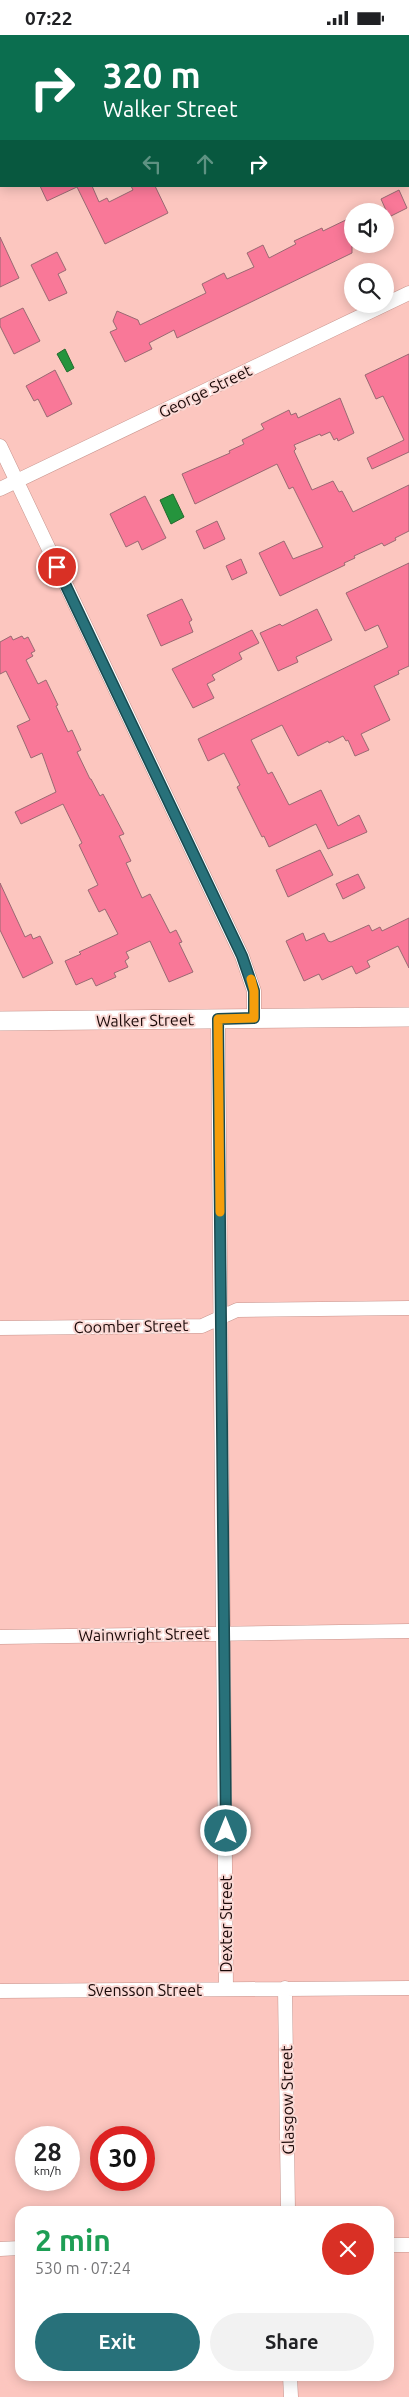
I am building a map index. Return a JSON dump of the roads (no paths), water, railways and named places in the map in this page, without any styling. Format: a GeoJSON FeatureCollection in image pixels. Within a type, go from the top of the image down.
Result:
{"type":"FeatureCollection","features":[{"type":"Feature","properties":{"kind":"main road","name":"Walker Street"},"geometry":{"type":"LineString","coordinates":[[0,1021],[409,1017]]}},
{"type":"Feature","properties":{"kind":"street","name":"George Street"},"geometry":{"type":"LineString","coordinates":[[0,489],[409,293]]}},
{"type":"Feature","properties":{"kind":"street"},"geometry":{"type":"LineString","coordinates":[[0,446],[242,956],[254,991],[254,1018]]}},
{"type":"Feature","properties":{"kind":"street","name":"Dexter Street"},"geometry":{"type":"LineString","coordinates":[[218,1019],[225,1632],[226,1989]]}},
{"type":"Feature","properties":{"kind":"street","name":"Coomber Street"},"geometry":{"type":"LineString","coordinates":[[0,1328],[202,1326],[237,1310],[409,1308]]}},
{"type":"Feature","properties":{"kind":"street","name":"Wainwright Street"},"geometry":{"type":"LineString","coordinates":[[0,1637],[225,1632],[409,1631]]}},
{"type":"Feature","properties":{"kind":"street","name":"Glasgow Street"},"geometry":{"type":"LineString","coordinates":[[285,1988],[288,2206]]}},
{"type":"Feature","properties":{"kind":"street","name":"Svensson Street"},"geometry":{"type":"LineString","coordinates":[[0,1991],[409,1988]]}},
{"type":"Feature","properties":{"kind":"street"},"geometry":{"type":"LineString","coordinates":[[394,2245],[409,2245]]}},
{"type":"Feature","properties":{"kind":"street"},"geometry":{"type":"LineString","coordinates":[[0,2249],[15,2249]]}},
{"type":"Feature","properties":{"kind":"street"},"geometry":{"type":"LineString","coordinates":[[290,2381],[291,2397]]}}]}
